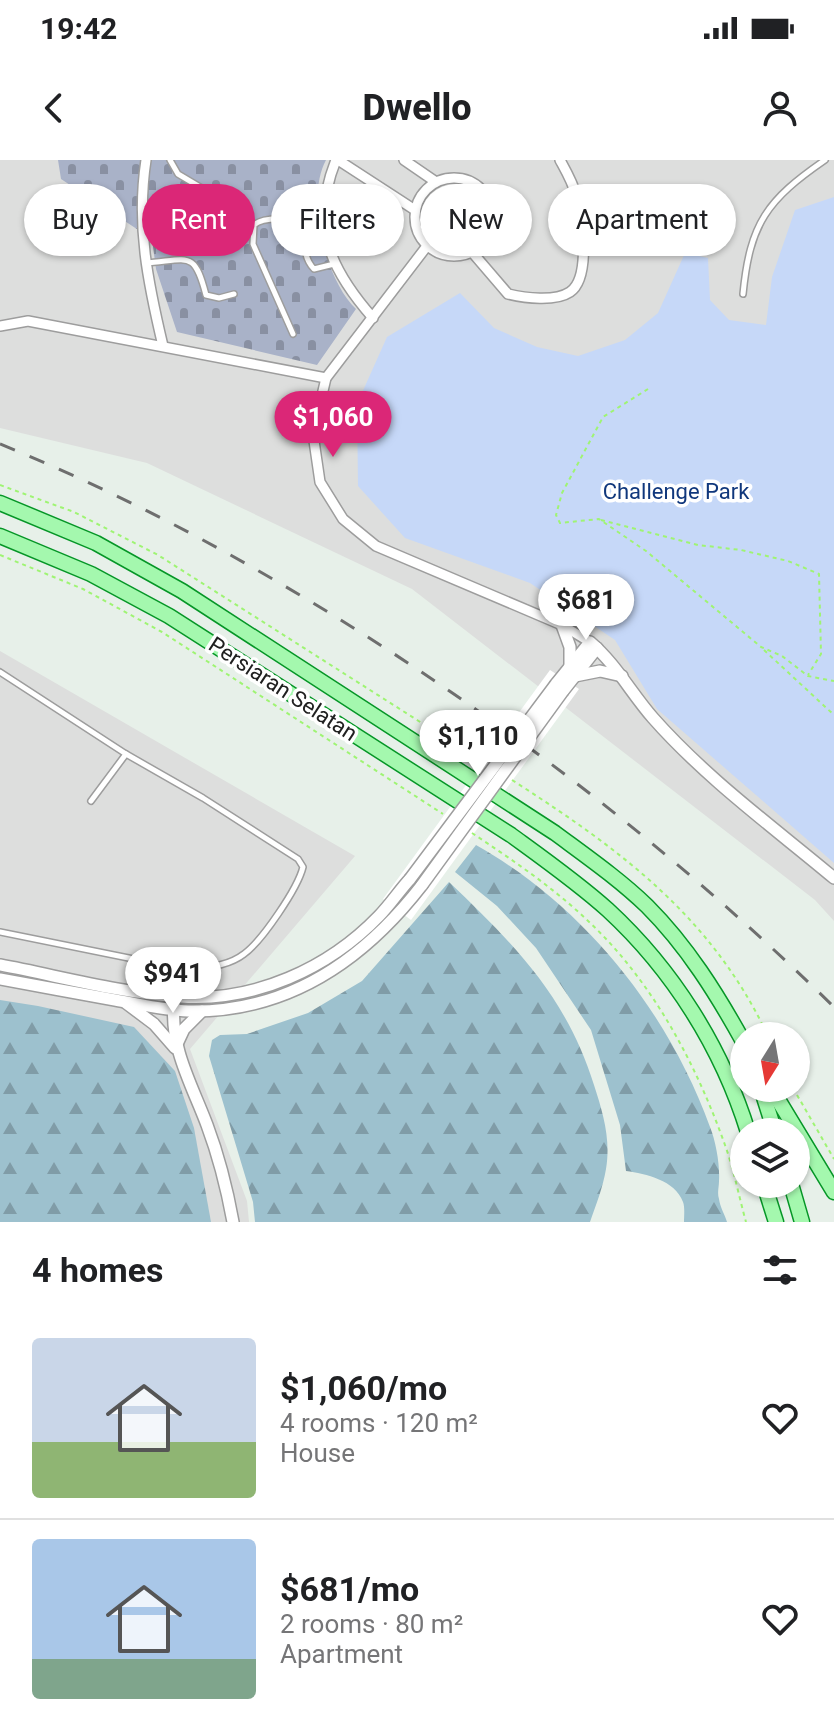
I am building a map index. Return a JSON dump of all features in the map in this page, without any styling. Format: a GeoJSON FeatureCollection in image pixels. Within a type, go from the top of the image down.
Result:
{"type":"FeatureCollection","features":[{"type":"Feature","properties":{"kind":"main road","name":"Persiaran Selatan"},"geometry":{"type":"LineString","coordinates":[[0,503],[96,543],[182,591],[555,833],[648,907],[686,950],[733,1022]]}},
{"type":"Feature","properties":{"kind":"main road","name":"Persiaran Selatan"},"geometry":{"type":"LineString","coordinates":[[0,536],[91,574],[169,616],[511,835],[561,871],[609,910],[683,994],[719,1061],[743,1118]]}},
{"type":"Feature","properties":{"kind":"main road"},"geometry":{"type":"LineString","coordinates":[[779,1102],[834,1192]]}},
{"type":"Feature","properties":{"kind":"main road"},"geometry":{"type":"LineString","coordinates":[[761,1198],[765,1222]]}},
{"type":"Feature","properties":{"kind":"main road"},"geometry":{"type":"LineString","coordinates":[[768,1198],[776,1222]]}},
{"type":"Feature","properties":{"kind":"main road"},"geometry":{"type":"LineString","coordinates":[[795,1198],[802,1222]]}},
{"type":"Feature","properties":{"kind":"street"},"geometry":{"type":"LineString","coordinates":[[146,160],[141,210],[144,263],[163,346]]}},
{"type":"Feature","properties":{"kind":"street"},"geometry":{"type":"LineString","coordinates":[[329,184],[337,160],[415,210]]}},
{"type":"Feature","properties":{"kind":"street"},"geometry":{"type":"LineString","coordinates":[[404,160],[436,182]]}},
{"type":"Feature","properties":{"kind":"street"},"geometry":{"type":"LineString","coordinates":[[475,256],[508,294],[554,296],[569,293],[578,284],[583,272],[581,211],[575,190],[560,160]]}},
{"type":"Feature","properties":{"kind":"street"},"geometry":{"type":"LineString","coordinates":[[420,237],[415,210],[419,199],[436,182],[448,178],[474,184]]}},
{"type":"Feature","properties":{"kind":"street"},"geometry":{"type":"LineString","coordinates":[[420,255],[326,378],[313,434],[320,482],[343,519],[376,546],[562,625],[593,645],[622,676],[652,717],[703,766],[834,878]]}},
{"type":"Feature","properties":{"kind":"street"},"geometry":{"type":"LineString","coordinates":[[332,256],[353,296],[373,318]]}},
{"type":"Feature","properties":{"kind":"street"},"geometry":{"type":"LineString","coordinates":[[0,326],[28,321],[326,378]]}},
{"type":"Feature","properties":{"kind":"street"},"geometry":{"type":"LineString","coordinates":[[562,625],[570,647],[572,671]]}},
{"type":"Feature","properties":{"kind":"street"},"geometry":{"type":"LineString","coordinates":[[0,965],[175,996],[231,995],[284,981],[314,966],[379,916],[593,645]]}},
{"type":"Feature","properties":{"kind":"street"},"geometry":{"type":"LineString","coordinates":[[572,671],[600,671],[622,676]]}},
{"type":"Feature","properties":{"kind":"street"},"geometry":{"type":"LineString","coordinates":[[0,979],[125,1002],[203,1011],[279,998],[329,973],[364,949],[398,915],[559,687]]}},
{"type":"Feature","properties":{"kind":"street"},"geometry":{"type":"LineString","coordinates":[[175,996],[173,1029],[177,1048],[225,1178],[233,1222]]}},
{"type":"Feature","properties":{"kind":"street"},"geometry":{"type":"LineString","coordinates":[[125,1002],[154,1024],[177,1048]]}},
{"type":"Feature","properties":{"kind":"street"},"geometry":{"type":"LineString","coordinates":[[177,1048],[184,1029],[203,1011]]}},
{"type":"Feature","properties":{"kind":"lane"},"geometry":{"type":"LineString","coordinates":[[170,160],[178,174],[195,184]]}},
{"type":"Feature","properties":{"kind":"lane"},"geometry":{"type":"LineString","coordinates":[[743,294],[752,238],[765,212],[783,191],[825,160]]}},
{"type":"Feature","properties":{"kind":"lane"},"geometry":{"type":"LineString","coordinates":[[271,220],[260,220],[254,225],[252,234],[264,272],[293,334]]}},
{"type":"Feature","properties":{"kind":"lane"},"geometry":{"type":"LineString","coordinates":[[306,256],[314,269],[334,264]]}},
{"type":"Feature","properties":{"kind":"lane"},"geometry":{"type":"LineString","coordinates":[[144,263],[190,260],[199,266],[206,295],[219,298],[234,294]]}},
{"type":"Feature","properties":{"kind":"lane"},"geometry":{"type":"LineString","coordinates":[[0,672],[126,754],[203,798],[298,859],[303,867],[301,876],[277,915],[244,954],[223,964],[199,969],[178,968],[0,932]]}},
{"type":"Feature","properties":{"kind":"lane"},"geometry":{"type":"LineString","coordinates":[[91,801],[126,754]]}},
{"type":"Feature","properties":{"kind":"path"},"geometry":{"type":"LineString","coordinates":[[648,389],[603,417],[562,493],[556,515],[560,523],[599,519],[698,545],[777,558],[819,574],[821,654],[808,676]]}},
{"type":"Feature","properties":{"kind":"path"},"geometry":{"type":"LineString","coordinates":[[599,519],[646,551],[761,647],[834,715]]}},
{"type":"Feature","properties":{"kind":"path"},"geometry":{"type":"LineString","coordinates":[[761,647],[782,656],[808,676],[834,681]]}},
{"type":"Feature","properties":{"kind":"path"},"geometry":{"type":"LineString","coordinates":[[801,1102],[834,1159]]}},
{"type":"Feature","properties":{"kind":"shaded area"},"geometry":{"type":"Polygon","coordinates":[[[0,160],[834,160],[834,921],[815,900],[412,589],[147,463],[0,428],[0,160]]]}},
{"type":"Feature","properties":{"kind":"shaded area"},"geometry":{"type":"Polygon","coordinates":[[[0,651],[355,856],[190,1049],[247,1201],[249,1222],[0,1222],[0,651]]]}},
{"type":"Feature","properties":{"kind":"green space"},"geometry":{"type":"Polygon","coordinates":[[[58,160],[326,160],[319,184],[271,184],[271,256],[327,256],[345,296],[356,309],[317,365],[177,332],[154,256],[255,256],[255,184],[142,184],[142,232],[126,222],[126,184],[69,184],[61,179],[58,160]]]}},
{"type":"Feature","properties":{"kind":"green space","name":"Challenge Park"},"geometry":{"type":"Polygon","coordinates":[[[834,197],[834,863],[657,709],[615,640],[530,583],[405,538],[358,486],[357,404],[387,337],[460,293],[494,328],[537,347],[578,356],[625,340],[658,313],[684,256],[708,258],[710,300],[729,320],[766,325],[772,277],[795,210],[834,197]]]}},
{"type":"Feature","properties":{"kind":"green space"},"geometry":{"type":"Polygon","coordinates":[[[476,845],[552,898],[618,965],[646,1003],[671,1043],[710,1127],[718,1161],[718,1197],[727,1222],[684,1222],[683,1202],[674,1188],[651,1176],[626,1171],[620,1125],[591,1030],[536,948],[497,906],[455,872],[476,845]]]}},
{"type":"Feature","properties":{"kind":"green space"},"geometry":{"type":"Polygon","coordinates":[[[449,882],[496,928],[536,974],[569,1025],[582,1053],[600,1106],[608,1147],[605,1176],[590,1222],[255,1222],[253,1202],[209,1056],[212,1040],[220,1035],[247,1034],[308,1013],[362,981],[449,882]]]}},
{"type":"Feature","properties":{"kind":"green space"},"geometry":{"type":"Polygon","coordinates":[[[0,1000],[134,1027],[175,1071],[194,1128],[211,1222],[0,1222],[0,1000]]]}},
{"type":"Feature","properties":{"kind":"pier"},"geometry":{"type":"Polygon","coordinates":[[[550,670],[579,689],[411,920],[383,899],[550,670]]]}},
{"type":"Feature","properties":{"kind":"railway"},"geometry":{"type":"LineString","coordinates":[[0,444],[101,488],[245,563],[445,688],[618,816],[728,909],[834,1007]]}}]}
